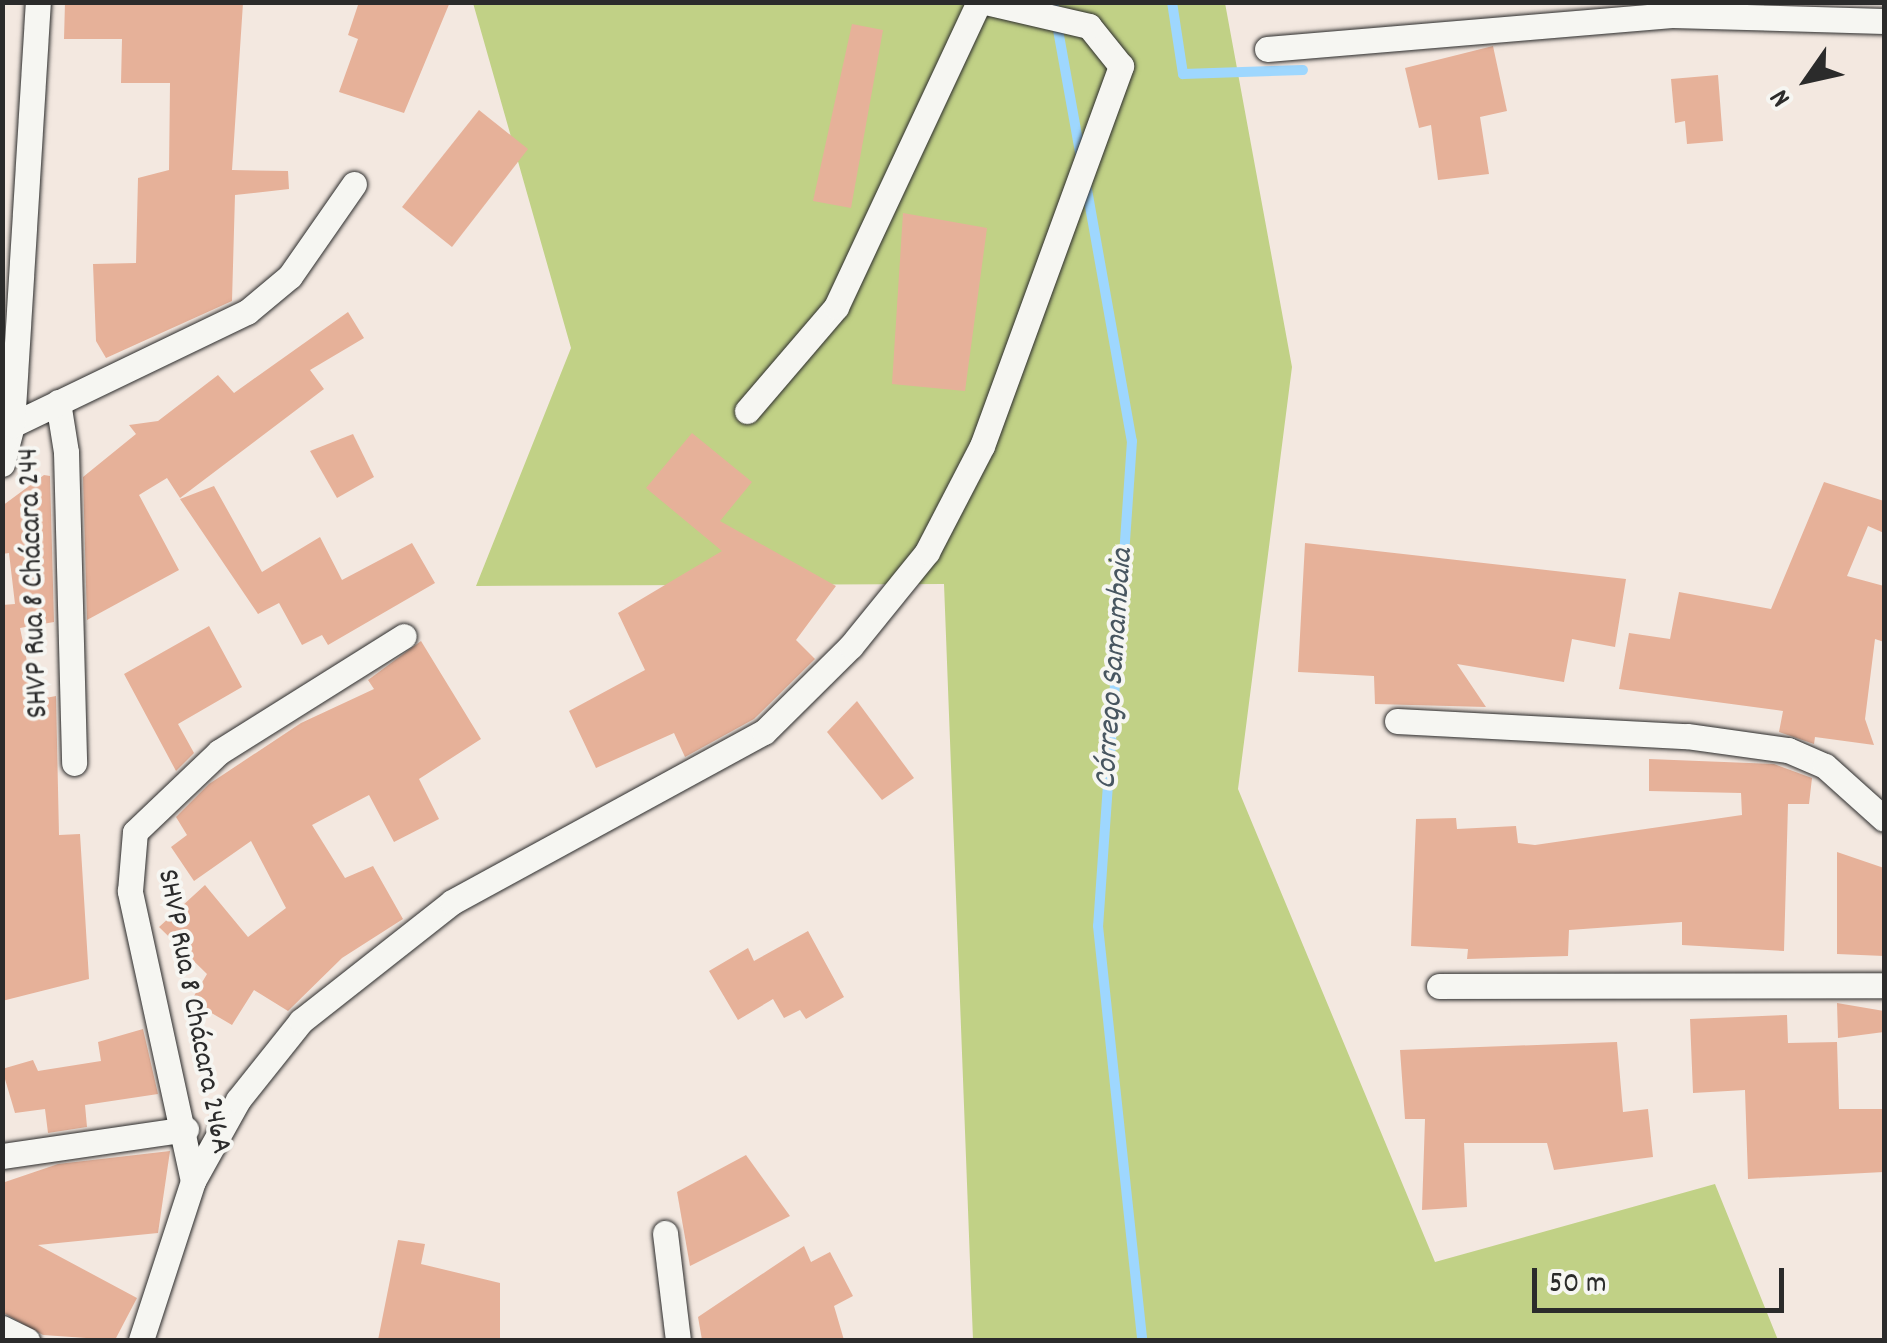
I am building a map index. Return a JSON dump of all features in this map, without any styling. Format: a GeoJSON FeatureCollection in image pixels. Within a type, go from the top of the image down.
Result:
{"type":"FeatureCollection","features":[{"type":"Feature","properties":{"kind":"street"},"geometry":{"type":"LineString","coordinates":[[2,464],[12,425],[38,2]]}},
{"type":"Feature","properties":{"kind":"street"},"geometry":{"type":"LineString","coordinates":[[141,1340],[193,1181],[265,1062],[326,998],[452,902],[764,732],[851,646],[928,552],[982,446],[1121,66],[1089,26],[982,2],[836,307],[747,411]]}},
{"type":"Feature","properties":{"kind":"street"},"geometry":{"type":"LineString","coordinates":[[1267,49],[1668,9],[1884,20]]}},
{"type":"Feature","properties":{"kind":"street"},"geometry":{"type":"LineString","coordinates":[[12,425],[247,312],[290,276],[354,184]]}},
{"type":"Feature","properties":{"kind":"street","name":"SHVP Rua 8 Chácara 244"},"geometry":{"type":"LineString","coordinates":[[58,402],[66,452],[74,763]]}},
{"type":"Feature","properties":{"kind":"street","name":"SHVP Rua 8 Chácara 246A"},"geometry":{"type":"LineString","coordinates":[[193,1181],[186,1129],[130,891],[134,832],[218,752],[404,636]]}},
{"type":"Feature","properties":{"kind":"street"},"geometry":{"type":"LineString","coordinates":[[1397,721],[1788,750],[1825,766],[1884,819]]}},
{"type":"Feature","properties":{"kind":"street"},"geometry":{"type":"LineString","coordinates":[[1439,986],[1884,985]]}},
{"type":"Feature","properties":{"kind":"street"},"geometry":{"type":"LineString","coordinates":[[2,1156],[186,1129]]}},
{"type":"Feature","properties":{"kind":"street"},"geometry":{"type":"LineString","coordinates":[[665,1234],[678,1340]]}},
{"type":"Feature","properties":{"kind":"street"},"geometry":{"type":"LineString","coordinates":[[2,1328],[27,1340]]}},
{"type":"Feature","properties":{"kind":"green space"},"geometry":{"type":"Polygon","coordinates":[[[473,3],[1225,3],[1292,367],[1238,789],[1435,1262],[1715,1184],[1778,1340],[973,1340],[944,584],[476,586],[571,348],[473,3]]]}},
{"type":"Feature","properties":{"kind":"building"},"geometry":{"type":"Polygon","coordinates":[[[65,2],[243,3],[232,170],[288,171],[289,189],[235,195],[232,301],[106,358],[96,341],[93,264],[136,263],[138,178],[169,170],[170,83],[121,83],[122,39],[64,39],[65,2]]]}},
{"type":"Feature","properties":{"kind":"building"},"geometry":{"type":"Polygon","coordinates":[[[359,2],[450,2],[404,113],[339,92],[358,39],[348,35],[359,2]]]}},
{"type":"Feature","properties":{"kind":"building"},"geometry":{"type":"Polygon","coordinates":[[[852,24],[883,30],[851,208],[813,201],[852,24]]]}},
{"type":"Feature","properties":{"kind":"building"},"geometry":{"type":"Polygon","coordinates":[[[1493,46],[1507,111],[1480,117],[1489,174],[1438,180],[1431,125],[1419,128],[1405,68],[1493,46]]]}},
{"type":"Feature","properties":{"kind":"building"},"geometry":{"type":"Polygon","coordinates":[[[1718,75],[1723,141],[1687,144],[1685,121],[1675,123],[1671,79],[1718,75]]]}},
{"type":"Feature","properties":{"kind":"building"},"geometry":{"type":"Polygon","coordinates":[[[479,110],[528,149],[452,247],[402,207],[479,110]]]}},
{"type":"Feature","properties":{"kind":"building"},"geometry":{"type":"Polygon","coordinates":[[[903,213],[987,228],[965,391],[892,384],[903,213]]]}},
{"type":"Feature","properties":{"kind":"building"},"geometry":{"type":"Polygon","coordinates":[[[348,312],[364,338],[310,370],[324,389],[180,498],[167,478],[139,495],[179,570],[87,620],[83,477],[136,434],[129,425],[158,421],[218,375],[234,393],[348,312]]]}},
{"type":"Feature","properties":{"kind":"building"},"geometry":{"type":"Polygon","coordinates":[[[692,433],[752,482],[720,521],[836,586],[796,640],[815,659],[754,719],[685,757],[674,733],[596,768],[569,711],[645,670],[618,613],[722,551],[646,488],[692,433]]]}},
{"type":"Feature","properties":{"kind":"building"},"geometry":{"type":"Polygon","coordinates":[[[353,434],[374,477],[337,498],[310,451],[353,434]]]}},
{"type":"Feature","properties":{"kind":"building"},"geometry":{"type":"Polygon","coordinates":[[[44,475],[50,476],[54,622],[20,628],[35,700],[56,696],[59,835],[80,834],[89,979],[2,1001],[2,605],[15,604],[9,553],[2,554],[2,506],[44,475]]]}},
{"type":"Feature","properties":{"kind":"building"},"geometry":{"type":"Polygon","coordinates":[[[1824,482],[1884,501],[1884,533],[1868,526],[1847,576],[1884,586],[1884,642],[1875,639],[1865,719],[1874,745],[1815,737],[1814,744],[1779,732],[1783,711],[1619,689],[1629,633],[1670,639],[1679,592],[1771,609],[1824,482]]]}},
{"type":"Feature","properties":{"kind":"building"},"geometry":{"type":"Polygon","coordinates":[[[214,486],[262,572],[320,537],[342,580],[412,543],[435,583],[328,645],[322,635],[302,645],[279,603],[258,614],[180,499],[214,486]]]}},
{"type":"Feature","properties":{"kind":"building"},"geometry":{"type":"Polygon","coordinates":[[[1305,543],[1626,579],[1615,647],[1572,639],[1564,682],[1457,664],[1486,707],[1375,704],[1374,676],[1298,672],[1305,543]]]}},
{"type":"Feature","properties":{"kind":"building"},"geometry":{"type":"Polygon","coordinates":[[[209,626],[242,687],[178,724],[194,753],[176,771],[124,674],[209,626]]]}},
{"type":"Feature","properties":{"kind":"building"},"geometry":{"type":"Polygon","coordinates":[[[421,641],[481,739],[419,779],[439,819],[394,842],[369,795],[312,825],[345,878],[373,866],[403,919],[342,958],[288,1011],[254,990],[232,1025],[191,1001],[207,974],[159,927],[205,885],[248,937],[286,908],[251,841],[194,881],[171,847],[187,835],[176,817],[209,784],[301,723],[374,689],[368,680],[421,641]]]}},
{"type":"Feature","properties":{"kind":"building"},"geometry":{"type":"Polygon","coordinates":[[[857,701],[914,778],[882,800],[827,732],[857,701]]]}},
{"type":"Feature","properties":{"kind":"building"},"geometry":{"type":"Polygon","coordinates":[[[1649,759],[1774,764],[1812,778],[1809,804],[1788,804],[1784,951],[1682,945],[1682,922],[1569,930],[1568,956],[1467,959],[1468,949],[1411,946],[1416,819],[1456,818],[1457,829],[1516,826],[1518,843],[1535,845],[1742,815],[1741,793],[1649,791],[1649,759]]]}},
{"type":"Feature","properties":{"kind":"building"},"geometry":{"type":"Polygon","coordinates":[[[1837,852],[1884,868],[1884,956],[1837,954],[1837,852]]]}},
{"type":"Feature","properties":{"kind":"building"},"geometry":{"type":"Polygon","coordinates":[[[808,931],[844,997],[806,1019],[800,1010],[784,1018],[773,999],[738,1020],[709,971],[748,948],[754,961],[808,931]]]}},
{"type":"Feature","properties":{"kind":"building"},"geometry":{"type":"Polygon","coordinates":[[[1837,1003],[1884,1011],[1884,1032],[1838,1038],[1837,1003]]]}},
{"type":"Feature","properties":{"kind":"building"},"geometry":{"type":"Polygon","coordinates":[[[1787,1015],[1788,1043],[1837,1042],[1839,1109],[1884,1109],[1884,1172],[1748,1179],[1745,1090],[1693,1093],[1690,1019],[1787,1015]]]}},
{"type":"Feature","properties":{"kind":"building"},"geometry":{"type":"Polygon","coordinates":[[[143,1029],[158,1094],[85,1105],[87,1127],[48,1133],[45,1109],[15,1113],[2,1069],[33,1060],[38,1071],[101,1061],[98,1042],[143,1029]]]}},
{"type":"Feature","properties":{"kind":"building"},"geometry":{"type":"Polygon","coordinates":[[[1617,1042],[1623,1112],[1648,1109],[1653,1157],[1554,1170],[1547,1143],[1464,1143],[1467,1207],[1422,1210],[1425,1119],[1405,1119],[1400,1050],[1617,1042]]]}},
{"type":"Feature","properties":{"kind":"building"},"geometry":{"type":"Polygon","coordinates":[[[170,1151],[158,1233],[38,1245],[137,1298],[115,1340],[43,1335],[2,1312],[2,1183],[58,1164],[170,1151]]]}},
{"type":"Feature","properties":{"kind":"building"},"geometry":{"type":"Polygon","coordinates":[[[746,1155],[790,1216],[690,1266],[677,1192],[746,1155]]]}},
{"type":"Feature","properties":{"kind":"building"},"geometry":{"type":"Polygon","coordinates":[[[398,1240],[425,1244],[421,1264],[500,1283],[500,1340],[378,1340],[398,1240]]]}},
{"type":"Feature","properties":{"kind":"building"},"geometry":{"type":"Polygon","coordinates":[[[804,1246],[811,1262],[830,1252],[853,1296],[834,1306],[844,1340],[702,1340],[698,1317],[804,1246]]]}},
{"type":"Feature","properties":{"kind":"waterway","name":"Córrego Samambaia"},"geometry":{"type":"LineString","coordinates":[[1053,2],[1081,158]]}},
{"type":"Feature","properties":{"kind":"waterway"},"geometry":{"type":"LineString","coordinates":[[1172,2],[1183,74],[1303,70]]}},
{"type":"Feature","properties":{"kind":"waterway","name":"Córrego Samambaia"},"geometry":{"type":"LineString","coordinates":[[1086,184],[1132,441],[1098,926],[1142,1340]]}}]}
